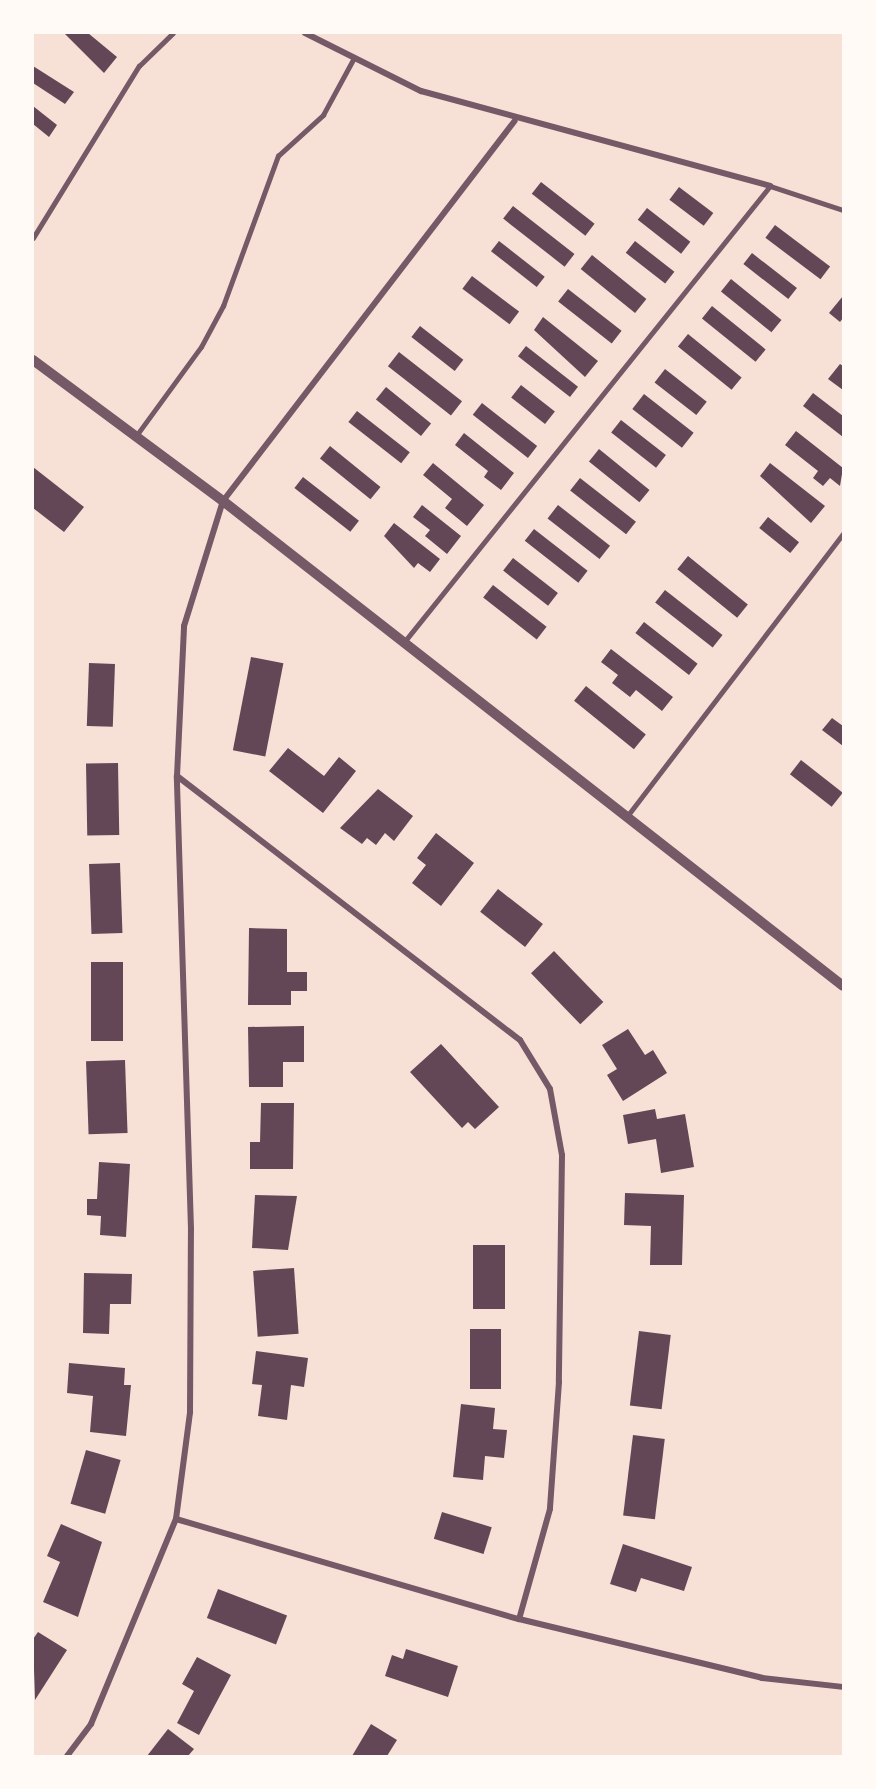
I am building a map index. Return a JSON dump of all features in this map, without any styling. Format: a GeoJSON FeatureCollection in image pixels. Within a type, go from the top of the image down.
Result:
{"type":"FeatureCollection","features":[{"type":"Feature","properties":{"kind":"street"},"geometry":{"type":"LineString","coordinates":[[305,33],[421,91],[515,121],[770,186]]}},
{"type":"Feature","properties":{"kind":"street"},"geometry":{"type":"LineString","coordinates":[[67,1756],[91,1724],[176,1520],[190,1412],[191,1241],[177,776],[184,626],[223,501],[515,121]]}},
{"type":"Feature","properties":{"kind":"street"},"geometry":{"type":"LineString","coordinates":[[33,360],[223,501],[625,819],[843,986]]}},
{"type":"Feature","properties":{"kind":"street"},"geometry":{"type":"LineString","coordinates":[[177,776],[520,1040],[550,1089],[562,1155],[560,1382],[550,1509],[519,1619]]}},
{"type":"Feature","properties":{"kind":"street"},"geometry":{"type":"LineString","coordinates":[[176,1520],[519,1619],[762,1678],[843,1687]]}},
{"type":"Feature","properties":{"kind":"lane"},"geometry":{"type":"LineString","coordinates":[[33,238],[139,66],[173,33]]}},
{"type":"Feature","properties":{"kind":"lane"},"geometry":{"type":"LineString","coordinates":[[136,436],[201,347],[223,306],[278,156],[323,116],[354,58]]}},
{"type":"Feature","properties":{"kind":"lane"},"geometry":{"type":"LineString","coordinates":[[404,643],[770,186],[843,210]]}},
{"type":"Feature","properties":{"kind":"lane"},"geometry":{"type":"LineString","coordinates":[[625,819],[843,534]]}},
{"type":"Feature","properties":{"kind":"building"},"geometry":{"type":"Polygon","coordinates":[[[64,33],[88,33],[117,57],[104,73],[64,33]]]}},
{"type":"Feature","properties":{"kind":"building"},"geometry":{"type":"Polygon","coordinates":[[[33,66],[74,92],[65,104],[33,83],[33,66]]]}},
{"type":"Feature","properties":{"kind":"building"},"geometry":{"type":"Polygon","coordinates":[[[33,106],[57,125],[49,137],[33,124],[33,106]]]}},
{"type":"Feature","properties":{"kind":"building"},"geometry":{"type":"Polygon","coordinates":[[[541,182],[595,224],[585,236],[532,194],[541,182]]]}},
{"type":"Feature","properties":{"kind":"building"},"geometry":{"type":"Polygon","coordinates":[[[679,187],[713,213],[704,226],[669,200],[679,187]]]}},
{"type":"Feature","properties":{"kind":"building"},"geometry":{"type":"Polygon","coordinates":[[[513,206],[574,254],[565,267],[503,219],[513,206]]]}},
{"type":"Feature","properties":{"kind":"building"},"geometry":{"type":"Polygon","coordinates":[[[647,208],[690,242],[681,254],[638,220],[647,208]]]}},
{"type":"Feature","properties":{"kind":"building"},"geometry":{"type":"Polygon","coordinates":[[[775,225],[830,267],[820,279],[765,238],[775,225]]]}},
{"type":"Feature","properties":{"kind":"building"},"geometry":{"type":"Polygon","coordinates":[[[499,241],[545,277],[537,287],[491,251],[499,241]]]}},
{"type":"Feature","properties":{"kind":"building"},"geometry":{"type":"Polygon","coordinates":[[[635,241],[674,272],[665,284],[626,253],[635,241]]]}},
{"type":"Feature","properties":{"kind":"building"},"geometry":{"type":"Polygon","coordinates":[[[752,253],[797,288],[788,299],[743,264],[752,253]]]}},
{"type":"Feature","properties":{"kind":"building"},"geometry":{"type":"Polygon","coordinates":[[[592,255],[646,299],[635,313],[581,269],[592,255]]]}},
{"type":"Feature","properties":{"kind":"building"},"geometry":{"type":"Polygon","coordinates":[[[472,276],[519,312],[509,324],[462,289],[472,276]]]}},
{"type":"Feature","properties":{"kind":"building"},"geometry":{"type":"Polygon","coordinates":[[[731,279],[782,320],[771,332],[721,291],[731,279]]]}},
{"type":"Feature","properties":{"kind":"building"},"geometry":{"type":"Polygon","coordinates":[[[568,289],[622,331],[612,343],[558,302],[568,289]]]}},
{"type":"Feature","properties":{"kind":"building"},"geometry":{"type":"Polygon","coordinates":[[[843,296],[843,318],[840,322],[829,313],[843,296]]]}},
{"type":"Feature","properties":{"kind":"building"},"geometry":{"type":"Polygon","coordinates":[[[712,306],[766,349],[756,362],[702,318],[712,306]]]}},
{"type":"Feature","properties":{"kind":"building"},"geometry":{"type":"Polygon","coordinates":[[[543,317],[598,361],[585,377],[534,330],[543,317]]]}},
{"type":"Feature","properties":{"kind":"building"},"geometry":{"type":"Polygon","coordinates":[[[420,326],[463,360],[455,371],[411,337],[420,326]]]}},
{"type":"Feature","properties":{"kind":"building"},"geometry":{"type":"Polygon","coordinates":[[[688,334],[742,377],[732,390],[678,346],[688,334]]]}},
{"type":"Feature","properties":{"kind":"building"},"geometry":{"type":"Polygon","coordinates":[[[526,346],[578,387],[570,397],[518,356],[526,346]]]}},
{"type":"Feature","properties":{"kind":"building"},"geometry":{"type":"Polygon","coordinates":[[[399,352],[462,401],[451,415],[388,366],[399,352]]]}},
{"type":"Feature","properties":{"kind":"building"},"geometry":{"type":"Polygon","coordinates":[[[840,364],[843,366],[843,390],[828,379],[840,364]]]}},
{"type":"Feature","properties":{"kind":"building"},"geometry":{"type":"Polygon","coordinates":[[[665,369],[707,402],[696,415],[655,382],[665,369]]]}},
{"type":"Feature","properties":{"kind":"building"},"geometry":{"type":"Polygon","coordinates":[[[521,385],[555,411],[545,424],[511,398],[521,385]]]}},
{"type":"Feature","properties":{"kind":"building"},"geometry":{"type":"Polygon","coordinates":[[[386,387],[431,424],[421,436],[376,399],[386,387]]]}},
{"type":"Feature","properties":{"kind":"building"},"geometry":{"type":"Polygon","coordinates":[[[813,393],[843,416],[843,437],[803,406],[813,393]]]}},
{"type":"Feature","properties":{"kind":"building"},"geometry":{"type":"Polygon","coordinates":[[[644,394],[694,433],[682,448],[632,409],[644,394]]]}},
{"type":"Feature","properties":{"kind":"building"},"geometry":{"type":"Polygon","coordinates":[[[482,403],[537,446],[528,458],[473,415],[482,403]]]}},
{"type":"Feature","properties":{"kind":"building"},"geometry":{"type":"Polygon","coordinates":[[[357,411],[410,452],[401,463],[348,422],[357,411]]]}},
{"type":"Feature","properties":{"kind":"building"},"geometry":{"type":"Polygon","coordinates":[[[621,420],[666,455],[656,468],[611,433],[621,420]]]}},
{"type":"Feature","properties":{"kind":"building"},"geometry":{"type":"Polygon","coordinates":[[[796,431],[843,468],[840,486],[830,478],[823,486],[813,478],[818,471],[785,445],[796,431]]]}},
{"type":"Feature","properties":{"kind":"building"},"geometry":{"type":"Polygon","coordinates":[[[464,433],[514,473],[501,490],[484,477],[488,471],[455,445],[464,433]]]}},
{"type":"Feature","properties":{"kind":"building"},"geometry":{"type":"Polygon","coordinates":[[[330,446],[381,487],[370,499],[320,458],[330,446]]]}},
{"type":"Feature","properties":{"kind":"building"},"geometry":{"type":"Polygon","coordinates":[[[599,449],[650,490],[639,502],[589,461],[599,449]]]}},
{"type":"Feature","properties":{"kind":"building"},"geometry":{"type":"Polygon","coordinates":[[[433,463],[484,505],[467,526],[445,508],[452,499],[423,475],[433,463]]]}},
{"type":"Feature","properties":{"kind":"building"},"geometry":{"type":"Polygon","coordinates":[[[770,463],[825,506],[811,523],[760,476],[770,463]]]}},
{"type":"Feature","properties":{"kind":"building"},"geometry":{"type":"Polygon","coordinates":[[[33,467],[84,507],[64,532],[33,508],[33,467]]]}},
{"type":"Feature","properties":{"kind":"building"},"geometry":{"type":"Polygon","coordinates":[[[303,477],[359,521],[350,532],[294,488],[303,477]]]}},
{"type":"Feature","properties":{"kind":"building"},"geometry":{"type":"Polygon","coordinates":[[[580,478],[636,522],[626,534],[570,491],[580,478]]]}},
{"type":"Feature","properties":{"kind":"building"},"geometry":{"type":"Polygon","coordinates":[[[422,505],[461,536],[447,554],[425,536],[430,530],[413,517],[422,505]]]}},
{"type":"Feature","properties":{"kind":"building"},"geometry":{"type":"Polygon","coordinates":[[[558,505],[610,546],[600,559],[548,518],[558,505]]]}},
{"type":"Feature","properties":{"kind":"building"},"geometry":{"type":"Polygon","coordinates":[[[768,517],[799,542],[790,553],[759,528],[768,517]]]}},
{"type":"Feature","properties":{"kind":"building"},"geometry":{"type":"Polygon","coordinates":[[[394,523],[440,559],[430,572],[418,563],[414,568],[384,536],[394,523]]]}},
{"type":"Feature","properties":{"kind":"building"},"geometry":{"type":"Polygon","coordinates":[[[534,529],[588,571],[578,583],[525,541],[534,529]]]}},
{"type":"Feature","properties":{"kind":"building"},"geometry":{"type":"Polygon","coordinates":[[[688,556],[748,604],[737,618],[677,569],[688,556]]]}},
{"type":"Feature","properties":{"kind":"building"},"geometry":{"type":"Polygon","coordinates":[[[513,558],[558,593],[548,606],[503,571],[513,558]]]}},
{"type":"Feature","properties":{"kind":"building"},"geometry":{"type":"Polygon","coordinates":[[[493,585],[547,627],[537,639],[483,598],[493,585]]]}},
{"type":"Feature","properties":{"kind":"building"},"geometry":{"type":"Polygon","coordinates":[[[665,590],[723,635],[713,648],[655,603],[665,590]]]}},
{"type":"Feature","properties":{"kind":"building"},"geometry":{"type":"Polygon","coordinates":[[[644,622],[698,664],[689,675],[635,633],[644,622]]]}},
{"type":"Feature","properties":{"kind":"building"},"geometry":{"type":"Polygon","coordinates":[[[611,649],[673,697],[662,711],[636,690],[630,697],[612,683],[618,675],[601,662],[611,649]]]}},
{"type":"Feature","properties":{"kind":"building"},"geometry":{"type":"Polygon","coordinates":[[[251,657],[283,663],[265,757],[233,750],[251,657]]]}},
{"type":"Feature","properties":{"kind":"building"},"geometry":{"type":"Polygon","coordinates":[[[89,663],[115,664],[113,727],[87,726],[89,663]]]}},
{"type":"Feature","properties":{"kind":"building"},"geometry":{"type":"Polygon","coordinates":[[[586,686],[646,734],[634,749],[574,701],[586,686]]]}},
{"type":"Feature","properties":{"kind":"building"},"geometry":{"type":"Polygon","coordinates":[[[832,718],[843,726],[843,746],[822,730],[832,718]]]}},
{"type":"Feature","properties":{"kind":"building"},"geometry":{"type":"Polygon","coordinates":[[[288,748],[324,776],[339,757],[356,771],[323,813],[269,771],[288,748]]]}},
{"type":"Feature","properties":{"kind":"building"},"geometry":{"type":"Polygon","coordinates":[[[801,760],[843,793],[832,807],[790,774],[801,760]]]}},
{"type":"Feature","properties":{"kind":"building"},"geometry":{"type":"Polygon","coordinates":[[[118,763],[119,835],[87,836],[86,764],[118,763]]]}},
{"type":"Feature","properties":{"kind":"building"},"geometry":{"type":"Polygon","coordinates":[[[378,789],[413,816],[394,841],[385,833],[376,845],[367,838],[362,844],[340,828],[378,789]]]}},
{"type":"Feature","properties":{"kind":"building"},"geometry":{"type":"Polygon","coordinates":[[[436,833],[474,863],[441,906],[412,883],[426,865],[417,858],[436,833]]]}},
{"type":"Feature","properties":{"kind":"building"},"geometry":{"type":"Polygon","coordinates":[[[120,863],[122,933],[91,934],[89,864],[120,863]]]}},
{"type":"Feature","properties":{"kind":"building"},"geometry":{"type":"Polygon","coordinates":[[[498,889],[543,924],[525,947],[480,912],[498,889]]]}},
{"type":"Feature","properties":{"kind":"building"},"geometry":{"type":"Polygon","coordinates":[[[249,928],[287,929],[287,972],[307,972],[307,991],[291,991],[291,1005],[248,1005],[249,928]]]}},
{"type":"Feature","properties":{"kind":"building"},"geometry":{"type":"Polygon","coordinates":[[[554,951],[603,1002],[580,1024],[531,973],[554,951]]]}},
{"type":"Feature","properties":{"kind":"building"},"geometry":{"type":"Polygon","coordinates":[[[91,962],[123,962],[123,1041],[91,1041],[91,962]]]}},
{"type":"Feature","properties":{"kind":"building"},"geometry":{"type":"Polygon","coordinates":[[[304,1026],[304,1062],[283,1062],[283,1087],[249,1087],[248,1027],[304,1026]]]}},
{"type":"Feature","properties":{"kind":"building"},"geometry":{"type":"Polygon","coordinates":[[[628,1029],[645,1055],[653,1050],[667,1073],[623,1101],[607,1075],[617,1069],[602,1045],[628,1029]]]}},
{"type":"Feature","properties":{"kind":"building"},"geometry":{"type":"Polygon","coordinates":[[[441,1044],[499,1107],[475,1129],[468,1122],[462,1128],[410,1072],[441,1044]]]}},
{"type":"Feature","properties":{"kind":"building"},"geometry":{"type":"Polygon","coordinates":[[[125,1060],[128,1133],[89,1134],[86,1061],[125,1060]]]}},
{"type":"Feature","properties":{"kind":"building"},"geometry":{"type":"Polygon","coordinates":[[[261,1103],[294,1103],[293,1169],[250,1169],[250,1142],[260,1142],[261,1103]]]}},
{"type":"Feature","properties":{"kind":"building"},"geometry":{"type":"Polygon","coordinates":[[[655,1109],[657,1119],[685,1114],[694,1167],[661,1173],[656,1139],[628,1144],[623,1115],[655,1109]]]}},
{"type":"Feature","properties":{"kind":"building"},"geometry":{"type":"Polygon","coordinates":[[[99,1162],[130,1164],[126,1237],[100,1235],[101,1216],[87,1215],[87,1199],[97,1199],[99,1162]]]}},
{"type":"Feature","properties":{"kind":"building"},"geometry":{"type":"Polygon","coordinates":[[[625,1193],[684,1195],[682,1265],[650,1265],[651,1226],[624,1225],[625,1193]]]}},
{"type":"Feature","properties":{"kind":"building"},"geometry":{"type":"Polygon","coordinates":[[[255,1195],[297,1196],[288,1250],[252,1248],[255,1195]]]}},
{"type":"Feature","properties":{"kind":"building"},"geometry":{"type":"Polygon","coordinates":[[[473,1245],[505,1245],[505,1309],[473,1309],[473,1245]]]}},
{"type":"Feature","properties":{"kind":"building"},"geometry":{"type":"Polygon","coordinates":[[[294,1268],[299,1334],[258,1337],[253,1271],[294,1268]]]}},
{"type":"Feature","properties":{"kind":"building"},"geometry":{"type":"Polygon","coordinates":[[[84,1273],[132,1274],[131,1304],[110,1304],[109,1334],[83,1333],[84,1273]]]}},
{"type":"Feature","properties":{"kind":"building"},"geometry":{"type":"Polygon","coordinates":[[[470,1329],[501,1329],[501,1389],[470,1389],[470,1329]]]}},
{"type":"Feature","properties":{"kind":"building"},"geometry":{"type":"Polygon","coordinates":[[[639,1331],[671,1335],[662,1409],[630,1405],[639,1331]]]}},
{"type":"Feature","properties":{"kind":"building"},"geometry":{"type":"Polygon","coordinates":[[[256,1351],[308,1358],[304,1387],[291,1385],[287,1420],[258,1416],[262,1385],[252,1384],[256,1351]]]}},
{"type":"Feature","properties":{"kind":"building"},"geometry":{"type":"Polygon","coordinates":[[[69,1363],[125,1368],[124,1385],[131,1385],[126,1436],[90,1432],[93,1396],[67,1393],[69,1363]]]}},
{"type":"Feature","properties":{"kind":"building"},"geometry":{"type":"Polygon","coordinates":[[[461,1404],[495,1408],[493,1429],[507,1430],[504,1458],[485,1456],[483,1480],[453,1477],[461,1404]]]}},
{"type":"Feature","properties":{"kind":"building"},"geometry":{"type":"Polygon","coordinates":[[[633,1435],[665,1439],[655,1519],[623,1515],[633,1435]]]}},
{"type":"Feature","properties":{"kind":"building"},"geometry":{"type":"Polygon","coordinates":[[[86,1450],[121,1460],[105,1514],[71,1504],[86,1450]]]}},
{"type":"Feature","properties":{"kind":"building"},"geometry":{"type":"Polygon","coordinates":[[[442,1512],[492,1527],[484,1554],[434,1539],[442,1512]]]}},
{"type":"Feature","properties":{"kind":"building"},"geometry":{"type":"Polygon","coordinates":[[[61,1524],[102,1542],[78,1617],[43,1602],[60,1562],[47,1556],[61,1524]]]}},
{"type":"Feature","properties":{"kind":"building"},"geometry":{"type":"Polygon","coordinates":[[[623,1544],[692,1567],[684,1591],[641,1578],[636,1592],[610,1584],[623,1544]]]}},
{"type":"Feature","properties":{"kind":"building"},"geometry":{"type":"Polygon","coordinates":[[[218,1589],[287,1616],[276,1644],[207,1618],[218,1589]]]}},
{"type":"Feature","properties":{"kind":"building"},"geometry":{"type":"Polygon","coordinates":[[[38,1632],[67,1650],[35,1700],[33,1639],[38,1632]]]}},
{"type":"Feature","properties":{"kind":"building"},"geometry":{"type":"Polygon","coordinates":[[[406,1649],[458,1666],[448,1697],[385,1676],[392,1655],[403,1659],[406,1649]]]}},
{"type":"Feature","properties":{"kind":"building"},"geometry":{"type":"Polygon","coordinates":[[[197,1657],[231,1675],[199,1735],[177,1723],[194,1691],[182,1684],[197,1657]]]}},
{"type":"Feature","properties":{"kind":"building"},"geometry":{"type":"Polygon","coordinates":[[[371,1724],[397,1740],[387,1756],[352,1756],[371,1724]]]}},
{"type":"Feature","properties":{"kind":"building"},"geometry":{"type":"Polygon","coordinates":[[[168,1729],[194,1749],[188,1756],[147,1756],[168,1729]]]}}]}
